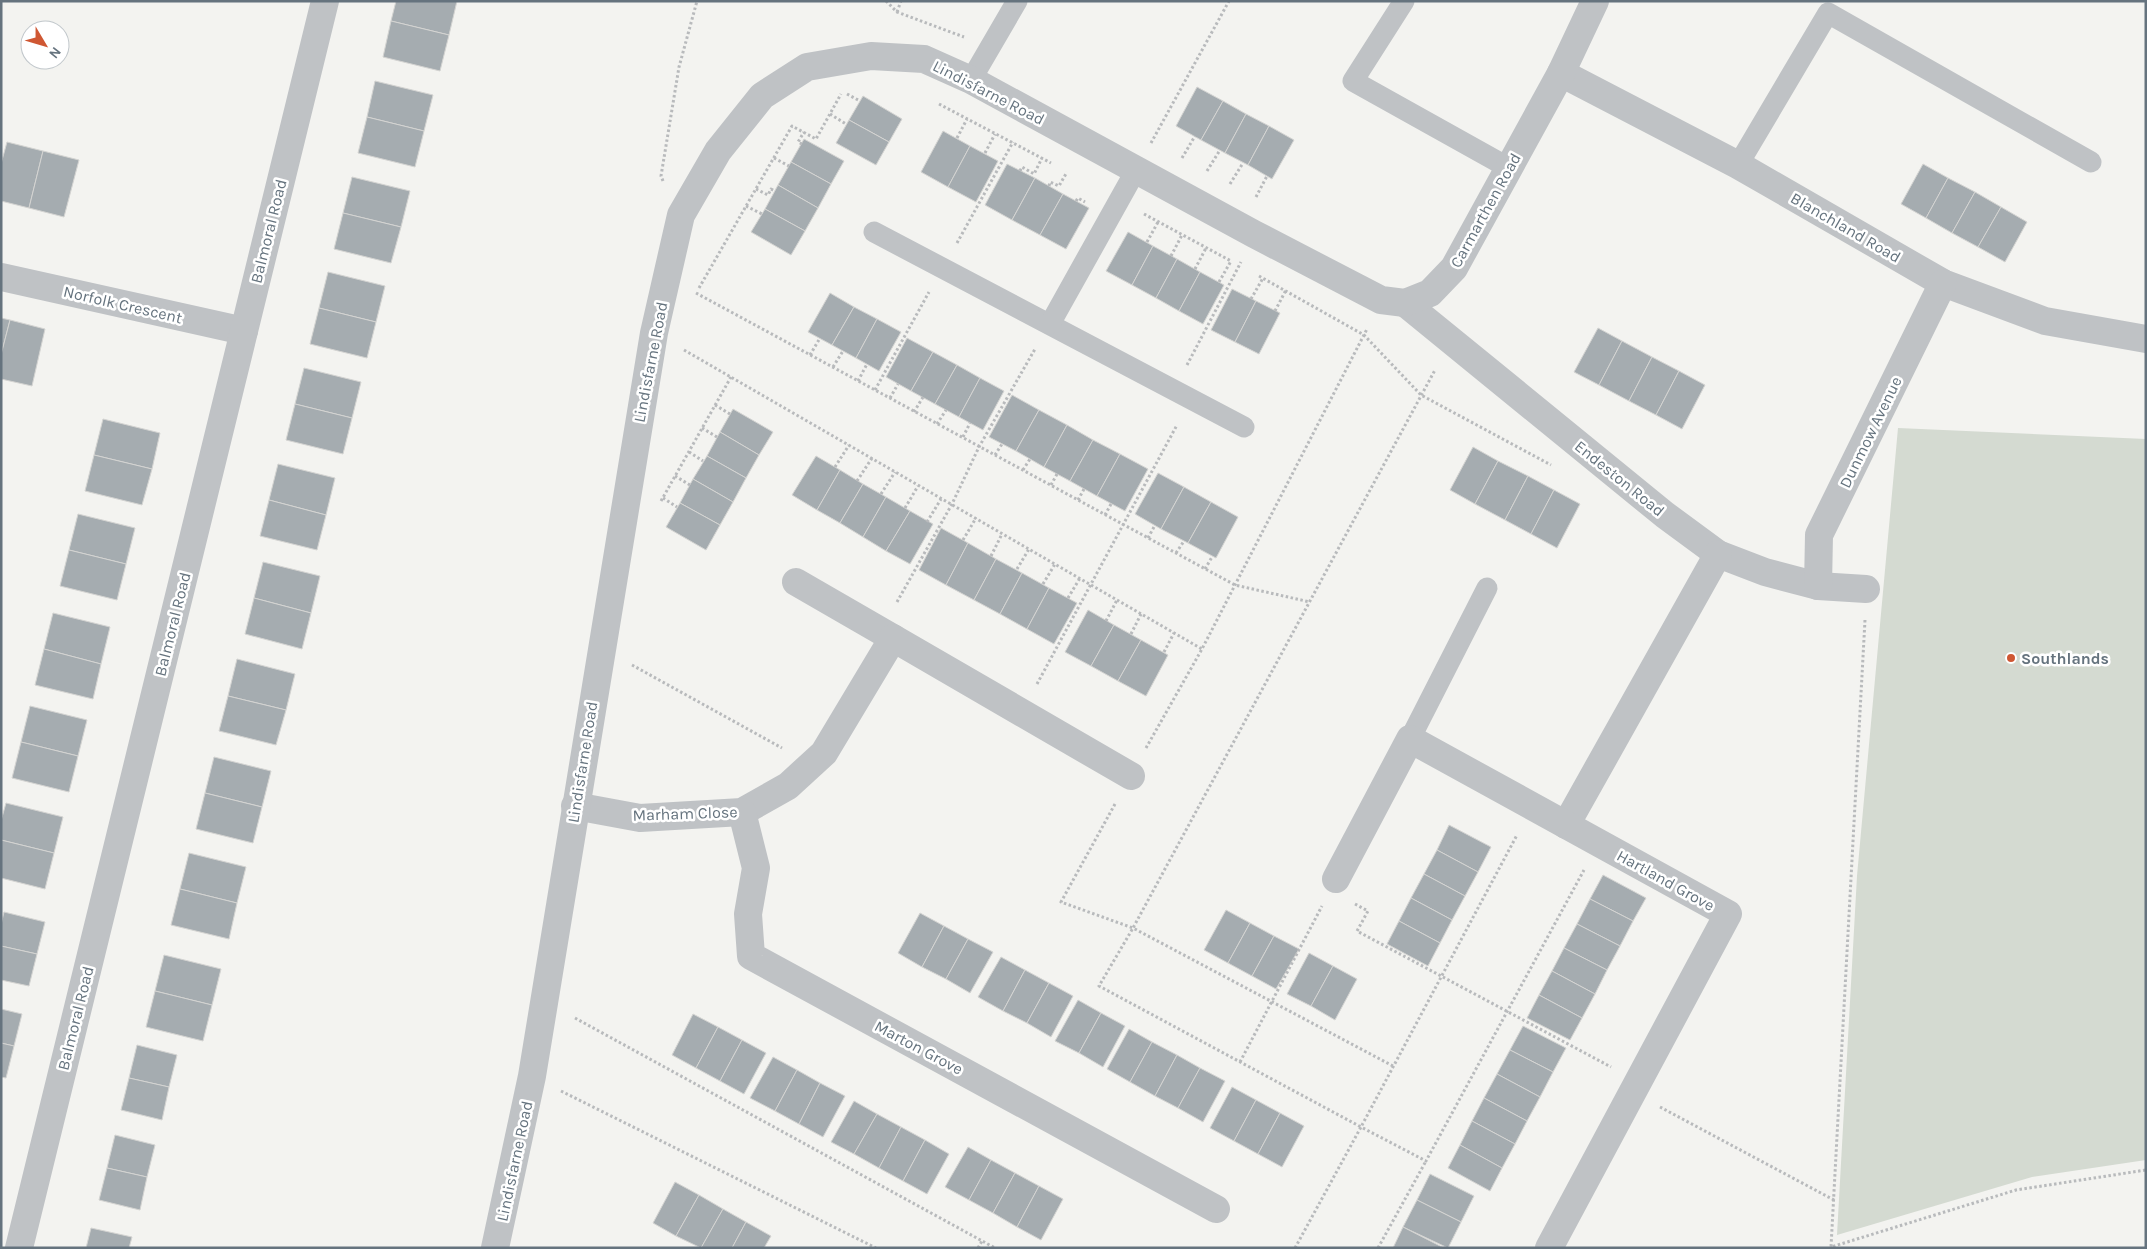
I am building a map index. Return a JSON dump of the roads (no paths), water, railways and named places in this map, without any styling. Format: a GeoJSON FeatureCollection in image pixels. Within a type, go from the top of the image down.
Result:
{"type":"FeatureCollection","features":[{"type":"Feature","properties":{"kind":"street","name":"Balmoral Road"},"geometry":{"type":"LineString","coordinates":[[19,1248],[325,1]]}},
{"type":"Feature","properties":{"kind":"street","name":"Carmarthen Road"},"geometry":{"type":"LineString","coordinates":[[1393,302],[1430,293],[1454,268],[1561,72],[1595,1]]}},
{"type":"Feature","properties":{"kind":"street","name":"Lindisfarne Road"},"geometry":{"type":"LineString","coordinates":[[495,1248],[532,1076],[574,806],[654,333],[681,215],[718,151],[762,96],[807,67],[871,56],[924,59],[971,80],[1306,261],[1393,302]]}},
{"type":"Feature","properties":{"kind":"street","name":"Blanchland Road"},"geometry":{"type":"LineString","coordinates":[[1561,72],[1738,164],[1943,283],[2045,321],[2146,339]]}},
{"type":"Feature","properties":{"kind":"street","name":"Norfolk Crescent"},"geometry":{"type":"LineString","coordinates":[[1,276],[244,331]]}},
{"type":"Feature","properties":{"kind":"street","name":"Dunmow Avenue"},"geometry":{"type":"LineString","coordinates":[[1818,586],[1819,535],[1943,283]]}},
{"type":"Feature","properties":{"kind":"street","name":"Endeston Road"},"geometry":{"type":"LineString","coordinates":[[1393,302],[1451,341],[1665,515],[1718,554],[1765,572],[1818,586],[1866,589]]}},
{"type":"Feature","properties":{"kind":"street"},"geometry":{"type":"LineString","coordinates":[[1566,825],[1718,554]]}},
{"type":"Feature","properties":{"kind":"street"},"geometry":{"type":"LineString","coordinates":[[796,582],[1131,776]]}},
{"type":"Feature","properties":{"kind":"street","name":"Marham Close"},"geometry":{"type":"LineString","coordinates":[[574,806],[640,818],[742,812],[788,786],[824,753],[886,635]]}},
{"type":"Feature","properties":{"kind":"street"},"geometry":{"type":"LineString","coordinates":[[1333,885],[1410,739]]}},
{"type":"Feature","properties":{"kind":"street","name":"Hartland Grove"},"geometry":{"type":"LineString","coordinates":[[1410,739],[1728,914],[1549,1248]]}},
{"type":"Feature","properties":{"kind":"street","name":"Marton Grove"},"geometry":{"type":"LineString","coordinates":[[742,812],[756,868],[748,914],[751,956],[1216,1209]]}},
{"type":"Feature","properties":{"kind":"lane"},"geometry":{"type":"LineString","coordinates":[[971,80],[1017,1]]}},
{"type":"Feature","properties":{"kind":"lane"},"geometry":{"type":"LineString","coordinates":[[1404,1],[1353,81],[1509,168]]}},
{"type":"Feature","properties":{"kind":"lane"},"geometry":{"type":"LineString","coordinates":[[1738,164],[1828,13],[2091,162]]}},
{"type":"Feature","properties":{"kind":"lane"},"geometry":{"type":"LineString","coordinates":[[1050,324],[1136,170]]}},
{"type":"Feature","properties":{"kind":"lane"},"geometry":{"type":"LineString","coordinates":[[874,232],[1244,427]]}},
{"type":"Feature","properties":{"kind":"lane"},"geometry":{"type":"LineString","coordinates":[[1410,739],[1487,588]]}},
{"type":"Feature","properties":{"kind":"place","name":"Southlands"},"geometry":{"type":"Point","coordinates":[2011,658]}}]}
